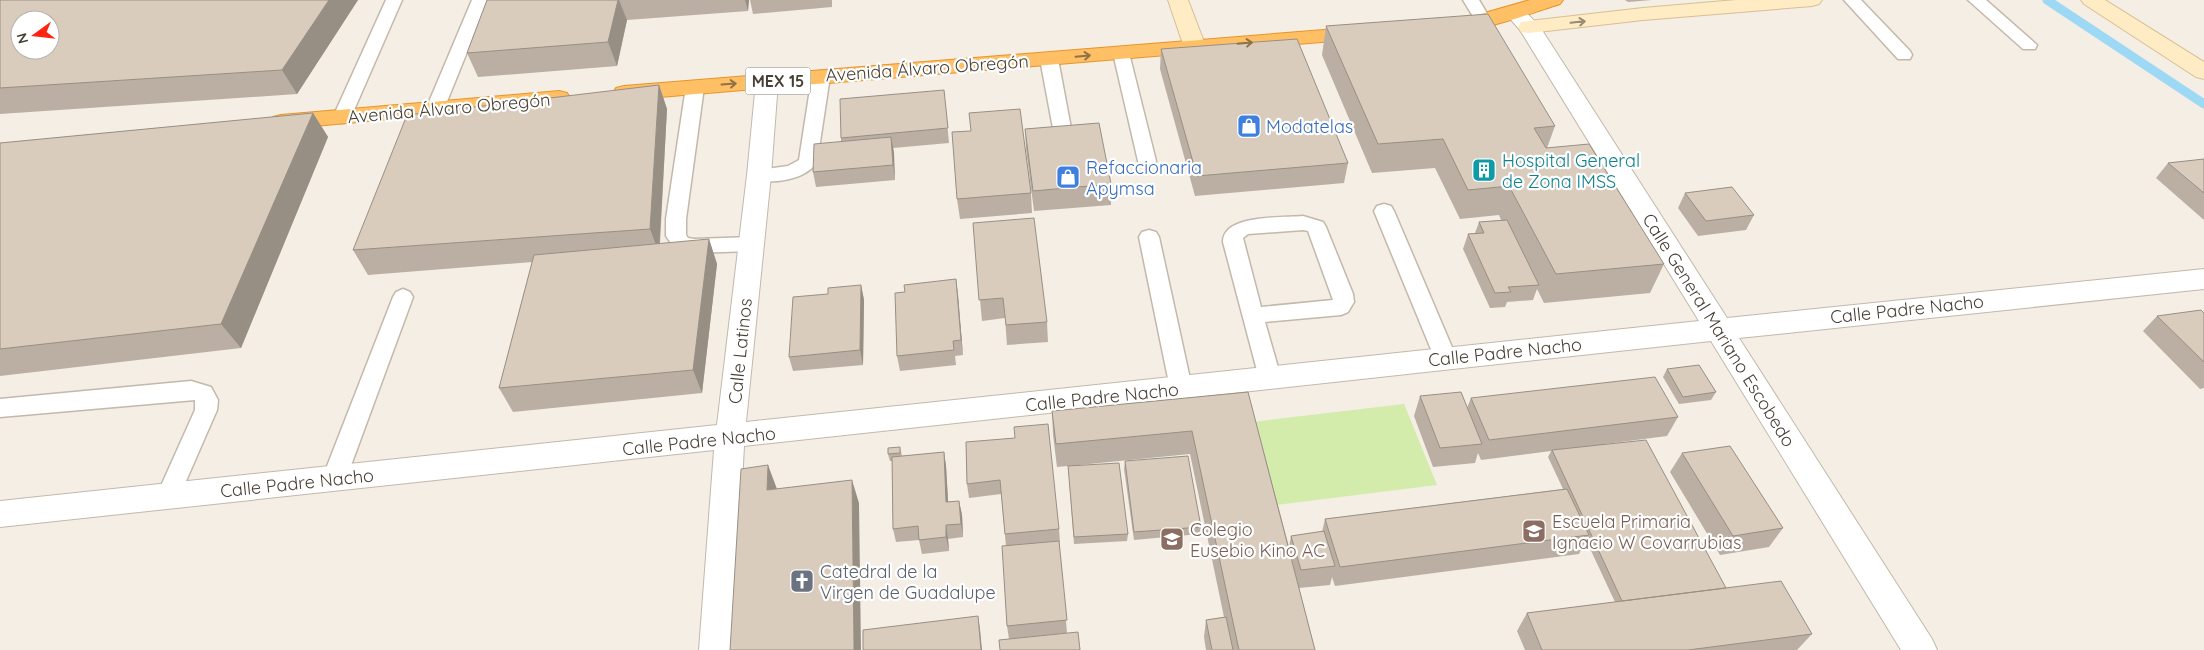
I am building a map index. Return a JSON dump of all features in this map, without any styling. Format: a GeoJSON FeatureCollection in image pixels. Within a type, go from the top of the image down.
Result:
{"type":"FeatureCollection","features":[{"type":"Feature","properties":{"kind":"highway"},"geometry":{"type":"LineString","coordinates":[[1431,27],[1483,20],[1522,19],[1553,0]]}},
{"type":"Feature","properties":{"kind":"highway","name":"Avenida Álvaro Obregón"},"geometry":{"type":"LineString","coordinates":[[264,123],[1382,31]]}},
{"type":"Feature","properties":{"kind":"street"},"geometry":{"type":"LineString","coordinates":[[1178,0],[1195,47]]}},
{"type":"Feature","properties":{"kind":"street"},"geometry":{"type":"LineString","coordinates":[[1522,19],[1643,14],[1812,0]]}},
{"type":"Feature","properties":{"kind":"street"},"geometry":{"type":"LineString","coordinates":[[2091,0],[2204,72]]}},
{"type":"Feature","properties":{"kind":"street","name":"Calle General Mariano Escobedo"},"geometry":{"type":"LineString","coordinates":[[1522,19],[1920,650]]}},
{"type":"Feature","properties":{"kind":"street","name":"Calle Latinos"},"geometry":{"type":"LineString","coordinates":[[716,650],[730,438],[768,82]]}},
{"type":"Feature","properties":{"kind":"street","name":"Calle Padre Nacho"},"geometry":{"type":"LineString","coordinates":[[0,514],[730,438],[1718,329],[2204,279]]}},
{"type":"Feature","properties":{"kind":"lane"},"geometry":{"type":"LineString","coordinates":[[342,117],[394,0]]}},
{"type":"Feature","properties":{"kind":"lane"},"geometry":{"type":"LineString","coordinates":[[435,108],[480,0]]}},
{"type":"Feature","properties":{"kind":"lane"},"geometry":{"type":"LineString","coordinates":[[1471,0],[1483,20]]}},
{"type":"Feature","properties":{"kind":"lane"},"geometry":{"type":"LineString","coordinates":[[1852,0],[1904,55]]}},
{"type":"Feature","properties":{"kind":"lane"},"geometry":{"type":"LineString","coordinates":[[1976,0],[2029,45]]}},
{"type":"Feature","properties":{"kind":"lane"},"geometry":{"type":"LineString","coordinates":[[1121,53],[1147,161]]}},
{"type":"Feature","properties":{"kind":"lane"},"geometry":{"type":"LineString","coordinates":[[1049,59],[1064,139]]}},
{"type":"Feature","properties":{"kind":"lane"},"geometry":{"type":"LineString","coordinates":[[759,175],[793,172],[802,169],[808,162],[821,76]]}},
{"type":"Feature","properties":{"kind":"lane"},"geometry":{"type":"LineString","coordinates":[[696,87],[676,219],[676,236],[682,244],[694,246],[752,244]]}},
{"type":"Feature","properties":{"kind":"lane"},"geometry":{"type":"LineString","coordinates":[[1384,211],[1446,359]]}},
{"type":"Feature","properties":{"kind":"lane"},"geometry":{"type":"LineString","coordinates":[[1252,315],[1341,307],[1344,302],[1343,294],[1316,227],[1302,223],[1243,228],[1233,236],[1252,315],[1270,378]]}},
{"type":"Feature","properties":{"kind":"lane"},"geometry":{"type":"LineString","coordinates":[[1150,237],[1182,388]]}},
{"type":"Feature","properties":{"kind":"lane"},"geometry":{"type":"LineString","coordinates":[[334,479],[403,297]]}},
{"type":"Feature","properties":{"kind":"lane"},"geometry":{"type":"LineString","coordinates":[[0,408],[191,390],[203,394],[207,400],[206,410],[168,497]]}},
{"type":"Feature","properties":{"kind":"green space"},"geometry":{"type":"Polygon","coordinates":[[[1404,404],[1437,485],[1276,505],[1252,422],[1404,404]]]}},
{"type":"Feature","properties":{"kind":"building"},"geometry":{"type":"Polygon","coordinates":[[[0,0],[329,0],[282,70],[0,88],[0,0]]]}},
{"type":"Feature","properties":{"kind":"building"},"geometry":{"type":"Polygon","coordinates":[[[487,0],[618,0],[608,42],[467,53],[487,0]]]}},
{"type":"Feature","properties":{"kind":"building","name":"Hospital General de Zona IMSS"},"geometry":{"type":"Polygon","coordinates":[[[1488,14],[1555,126],[1534,128],[1546,148],[1589,144],[1664,264],[1556,274],[1509,186],[1468,190],[1443,139],[1378,144],[1326,26],[1488,14]]]}},
{"type":"Feature","properties":{"kind":"building","name":"Modatelas"},"geometry":{"type":"Polygon","coordinates":[[[1297,39],[1348,163],[1197,176],[1161,49],[1297,39]]]}},
{"type":"Feature","properties":{"kind":"building"},"geometry":{"type":"Polygon","coordinates":[[[659,85],[650,229],[353,250],[407,115],[659,85]]]}},
{"type":"Feature","properties":{"kind":"building"},"geometry":{"type":"Polygon","coordinates":[[[944,90],[948,128],[841,138],[840,99],[944,90]]]}},
{"type":"Feature","properties":{"kind":"building"},"geometry":{"type":"Polygon","coordinates":[[[1020,109],[1031,193],[957,199],[952,132],[971,131],[969,113],[1020,109]]]}},
{"type":"Feature","properties":{"kind":"building"},"geometry":{"type":"Polygon","coordinates":[[[313,113],[221,324],[0,349],[0,143],[313,113]]]}},
{"type":"Feature","properties":{"kind":"building","name":"Refaccionaria Apymsa"},"geometry":{"type":"Polygon","coordinates":[[[1099,123],[1111,184],[1033,191],[1025,129],[1099,123]]]}},
{"type":"Feature","properties":{"kind":"building"},"geometry":{"type":"Polygon","coordinates":[[[891,137],[893,165],[813,172],[814,144],[891,137]]]}},
{"type":"Feature","properties":{"kind":"building"},"geometry":{"type":"Polygon","coordinates":[[[2204,159],[2204,193],[2168,163],[2204,159]]]}},
{"type":"Feature","properties":{"kind":"building"},"geometry":{"type":"Polygon","coordinates":[[[1732,187],[1754,215],[1706,221],[1685,193],[1732,187]]]}},
{"type":"Feature","properties":{"kind":"building"},"geometry":{"type":"Polygon","coordinates":[[[1034,218],[1047,322],[1006,325],[1003,298],[979,300],[973,223],[1034,218]]]}},
{"type":"Feature","properties":{"kind":"building"},"geometry":{"type":"Polygon","coordinates":[[[1507,220],[1539,285],[1508,287],[1511,292],[1495,293],[1468,234],[1484,233],[1479,222],[1507,220]]]}},
{"type":"Feature","properties":{"kind":"building"},"geometry":{"type":"Polygon","coordinates":[[[709,239],[693,370],[499,388],[534,255],[709,239]]]}},
{"type":"Feature","properties":{"kind":"building"},"geometry":{"type":"Polygon","coordinates":[[[956,279],[961,340],[953,341],[954,350],[897,356],[895,293],[905,292],[904,285],[956,279]]]}},
{"type":"Feature","properties":{"kind":"building"},"geometry":{"type":"Polygon","coordinates":[[[861,285],[860,350],[789,357],[793,297],[828,294],[828,288],[861,285]]]}},
{"type":"Feature","properties":{"kind":"building"},"geometry":{"type":"Polygon","coordinates":[[[2201,310],[2204,313],[2204,362],[2157,316],[2201,310]]]}},
{"type":"Feature","properties":{"kind":"building"},"geometry":{"type":"Polygon","coordinates":[[[1699,365],[1716,392],[1683,397],[1667,369],[1699,365]]]}},
{"type":"Feature","properties":{"kind":"building"},"geometry":{"type":"Polygon","coordinates":[[[1655,377],[1678,417],[1489,440],[1471,398],[1655,377]]]}},
{"type":"Feature","properties":{"kind":"building"},"geometry":{"type":"Polygon","coordinates":[[[1248,392],[1315,650],[1239,650],[1192,431],[1056,444],[1052,411],[1248,392]]]}},
{"type":"Feature","properties":{"kind":"building"},"geometry":{"type":"Polygon","coordinates":[[[1461,392],[1482,444],[1440,448],[1420,396],[1461,392]]]}},
{"type":"Feature","properties":{"kind":"building"},"geometry":{"type":"Polygon","coordinates":[[[1048,424],[1059,529],[1005,534],[1000,480],[967,484],[966,442],[1015,438],[1014,427],[1048,424]]]}},
{"type":"Feature","properties":{"kind":"building"},"geometry":{"type":"Polygon","coordinates":[[[1646,440],[1726,588],[1622,601],[1552,450],[1646,440]]]}},
{"type":"Feature","properties":{"kind":"building"},"geometry":{"type":"Polygon","coordinates":[[[1730,446],[1783,528],[1733,536],[1682,453],[1730,446]]]}},
{"type":"Feature","properties":{"kind":"building"},"geometry":{"type":"Polygon","coordinates":[[[900,447],[900,453],[888,454],[888,448],[900,447]]]}},
{"type":"Feature","properties":{"kind":"building"},"geometry":{"type":"Polygon","coordinates":[[[944,452],[946,502],[959,501],[961,524],[946,525],[946,537],[919,540],[918,526],[893,529],[892,457],[944,452]]]}},
{"type":"Feature","properties":{"kind":"building"},"geometry":{"type":"Polygon","coordinates":[[[1188,456],[1201,527],[1134,532],[1125,461],[1188,456]]]}},
{"type":"Feature","properties":{"kind":"building"},"geometry":{"type":"Polygon","coordinates":[[[1119,463],[1128,534],[1074,537],[1068,466],[1119,463]]]}},
{"type":"Feature","properties":{"kind":"building","name":"Catedral de la Virgen de Guadalupe"},"geometry":{"type":"Polygon","coordinates":[[[768,465],[767,490],[852,480],[854,650],[730,650],[741,469],[768,465]]]}},
{"type":"Feature","properties":{"kind":"building"},"geometry":{"type":"Polygon","coordinates":[[[1567,489],[1589,535],[1340,567],[1325,519],[1567,489]]]}},
{"type":"Feature","properties":{"kind":"building"},"geometry":{"type":"Polygon","coordinates":[[[1324,531],[1335,566],[1301,570],[1291,536],[1324,531]]]}},
{"type":"Feature","properties":{"kind":"building"},"geometry":{"type":"Polygon","coordinates":[[[1059,541],[1067,620],[1007,626],[1002,546],[1059,541]]]}},
{"type":"Feature","properties":{"kind":"building"},"geometry":{"type":"Polygon","coordinates":[[[1781,581],[1812,634],[1688,650],[1542,650],[1527,613],[1781,581]]]}},
{"type":"Feature","properties":{"kind":"building"},"geometry":{"type":"Polygon","coordinates":[[[978,616],[981,650],[863,650],[863,630],[978,616]]]}},
{"type":"Feature","properties":{"kind":"building"},"geometry":{"type":"Polygon","coordinates":[[[1226,617],[1233,650],[1212,650],[1206,620],[1226,617]]]}},
{"type":"Feature","properties":{"kind":"building"},"geometry":{"type":"Polygon","coordinates":[[[1078,632],[1080,650],[1000,650],[999,640],[1078,632]]]}},
{"type":"Feature","properties":{"kind":"waterway"},"geometry":{"type":"LineString","coordinates":[[2047,0],[2204,104]]}},
{"type":"Feature","properties":{"kind":"place","name":"Modatelas"},"geometry":{"type":"Point","coordinates":[1249,126]}},
{"type":"Feature","properties":{"kind":"place","name":"Hospital General de Zona IMSS"},"geometry":{"type":"Point","coordinates":[1484,170]}},
{"type":"Feature","properties":{"kind":"place","name":"Refaccionaria Apymsa"},"geometry":{"type":"Point","coordinates":[1068,177]}},
{"type":"Feature","properties":{"kind":"place","name":"Escuela Primaria Ignacio W Covarrubias"},"geometry":{"type":"Point","coordinates":[1534,531]}},
{"type":"Feature","properties":{"kind":"place","name":"Colegio Eusebio Kino AC"},"geometry":{"type":"Point","coordinates":[1172,539]}},
{"type":"Feature","properties":{"kind":"place","name":"Catedral de la Virgen de Guadalupe"},"geometry":{"type":"Point","coordinates":[802,581]}}]}
